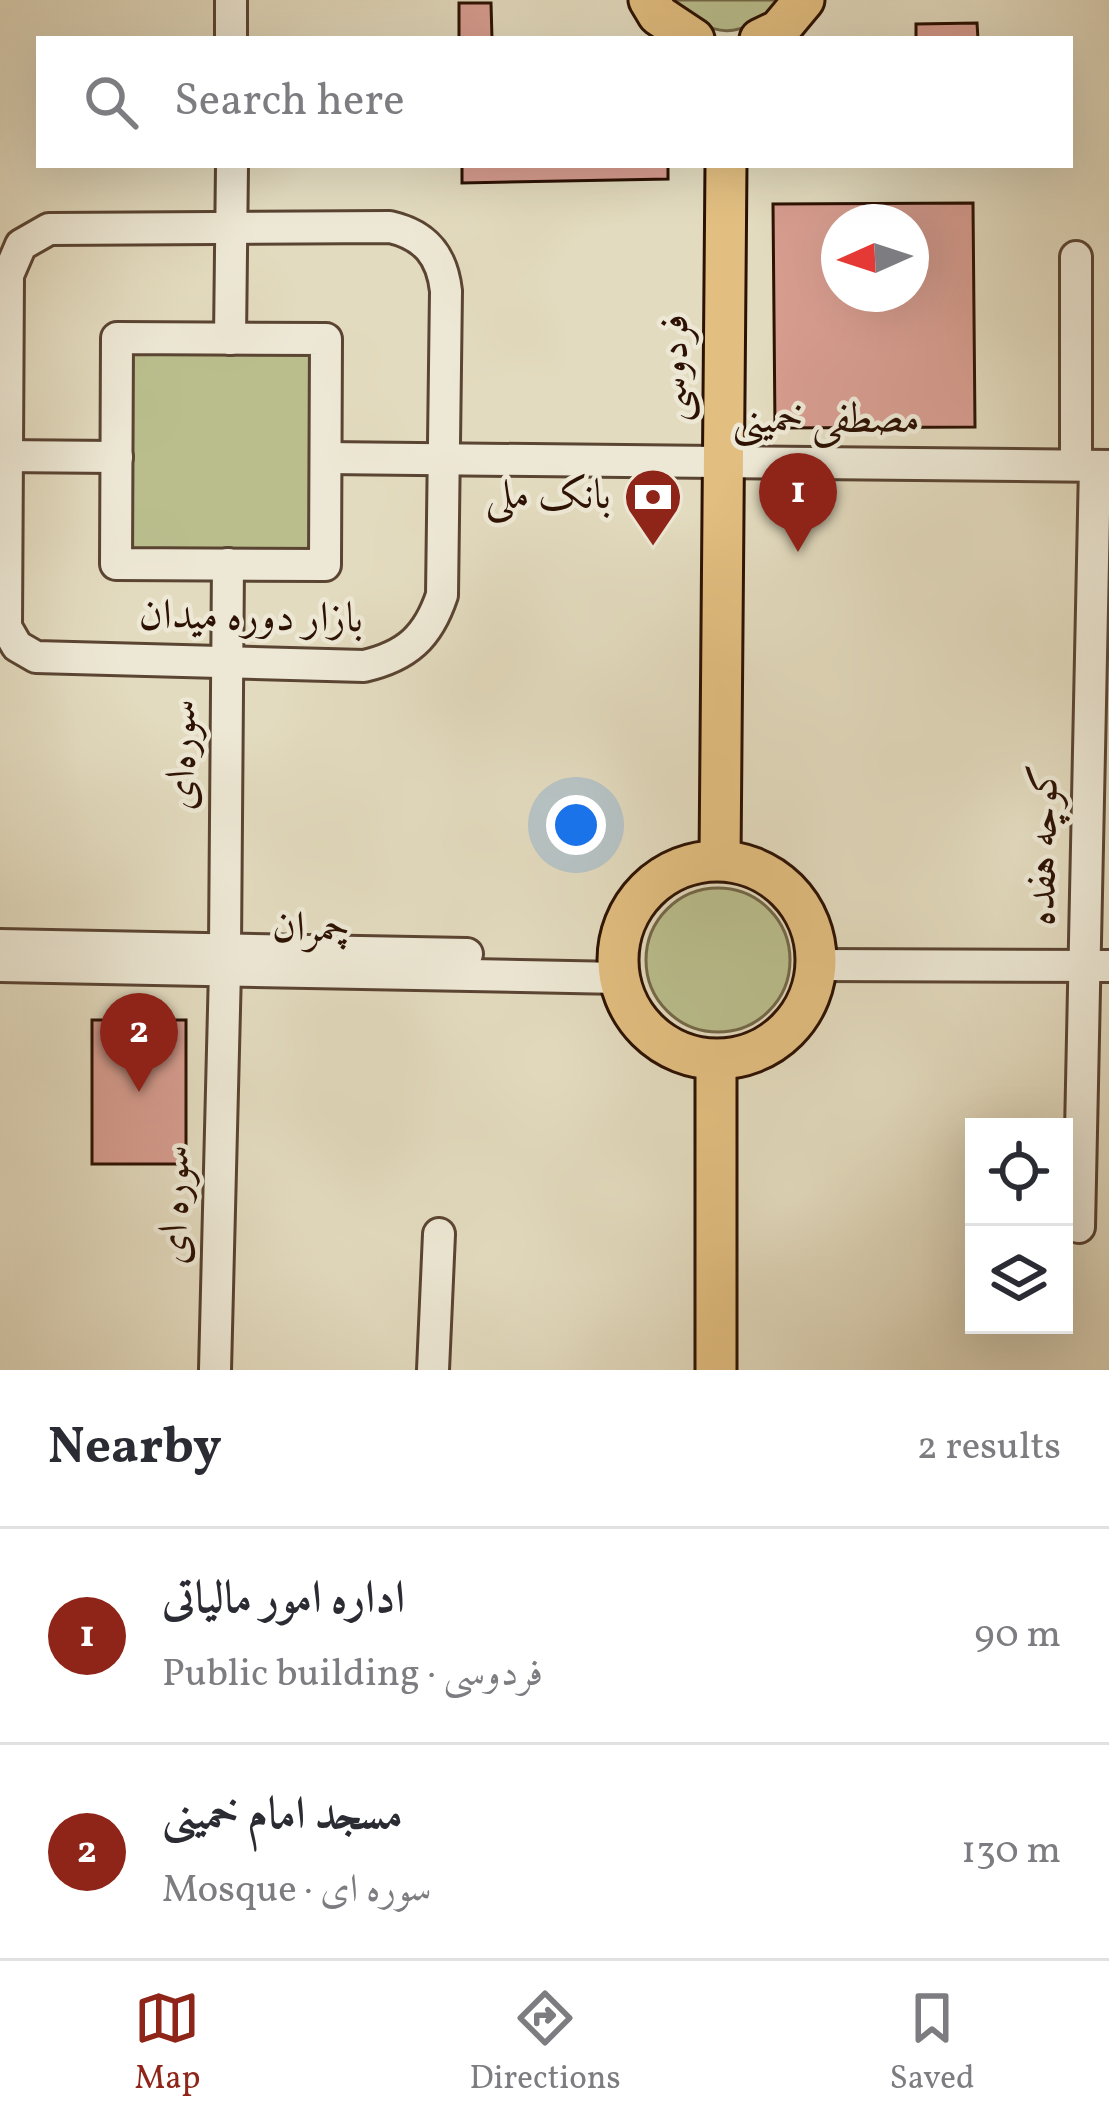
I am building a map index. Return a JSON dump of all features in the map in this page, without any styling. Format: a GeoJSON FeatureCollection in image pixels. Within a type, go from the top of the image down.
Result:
{"type":"FeatureCollection","features":[{"type":"Feature","properties":{"kind":"main road"},"geometry":{"type":"LineString","coordinates":[[649,0],[658,15],[690,36]]}},
{"type":"Feature","properties":{"kind":"main road"},"geometry":{"type":"LineString","coordinates":[[766,36],[778,30],[804,0]]}},
{"type":"Feature","properties":{"kind":"main road","name":"فردوسی"},"geometry":{"type":"LineString","coordinates":[[720,860],[726,168]]}},
{"type":"Feature","properties":{"kind":"main road"},"geometry":{"type":"LineString","coordinates":[[720,860],[748,866],[776,880],[798,902],[812,930],[816,965],[811,992],[796,1019],[774,1041],[746,1055],[716,1060],[685,1055],[658,1040],[636,1018],[619,968],[630,914],[659,879],[687,865],[720,860]]}},
{"type":"Feature","properties":{"kind":"main road"},"geometry":{"type":"LineString","coordinates":[[716,1060],[716,1370]]}},
{"type":"Feature","properties":{"kind":"street"},"geometry":{"type":"LineString","coordinates":[[231,0],[231,36]]}},
{"type":"Feature","properties":{"kind":"street"},"geometry":{"type":"LineString","coordinates":[[230,339],[232,168]]}},
{"type":"Feature","properties":{"kind":"street","name":"بازار دوره میدان"},"geometry":{"type":"LineString","coordinates":[[390,227],[424,241],[436,255],[446,291],[442,595],[433,622],[415,645],[392,660],[364,666],[36,657],[17,646],[6,627],[8,275],[21,245],[49,230],[232,229],[390,227]]}},
{"type":"Feature","properties":{"kind":"street","name":"کوچه هفده"},"geometry":{"type":"LineString","coordinates":[[1076,257],[1093,465],[1097,966],[1084,1228]]}},
{"type":"Feature","properties":{"kind":"street"},"geometry":{"type":"LineString","coordinates":[[117,338],[230,339],[326,339],[325,565],[116,564],[117,338]]}},
{"type":"Feature","properties":{"kind":"street"},"geometry":{"type":"LineString","coordinates":[[4,456],[117,457]]}},
{"type":"Feature","properties":{"kind":"street","name":"مصطفی خمینی"},"geometry":{"type":"LineString","coordinates":[[326,458],[1093,465]]}},
{"type":"Feature","properties":{"kind":"street","name":"سوره‌ای"},"geometry":{"type":"LineString","coordinates":[[225,958],[228,564]]}},
{"type":"Feature","properties":{"kind":"street","name":"چمران"},"geometry":{"type":"LineString","coordinates":[[0,945],[225,958],[619,968]]}},
{"type":"Feature","properties":{"kind":"street","name":"چمران"},"geometry":{"type":"LineString","coordinates":[[0,966],[225,958]]}},
{"type":"Feature","properties":{"kind":"street","name":"سوره ای"},"geometry":{"type":"LineString","coordinates":[[215,1370],[225,958]]}},
{"type":"Feature","properties":{"kind":"street"},"geometry":{"type":"LineString","coordinates":[[816,965],[1097,966]]}},
{"type":"Feature","properties":{"kind":"street"},"geometry":{"type":"LineString","coordinates":[[433,1370],[439,1234]]}},
{"type":"Feature","properties":{"kind":"green space"},"geometry":{"type":"Polygon","coordinates":[[[664,0],[788,0],[754,23],[726,31],[699,23],[664,0]]]}},
{"type":"Feature","properties":{"kind":"green space"},"geometry":{"type":"Polygon","coordinates":[[[117,338],[326,339],[325,565],[116,564],[117,338]]]}},
{"type":"Feature","properties":{"kind":"green space"},"geometry":{"type":"Polygon","coordinates":[[[718,888],[745,894],[769,909],[784,933],[790,960],[784,987],[769,1011],[745,1026],[718,1032],[691,1026],[667,1011],[652,987],[646,960],[652,933],[667,909],[691,894],[718,888]]]}},
{"type":"Feature","properties":{"kind":"building"},"geometry":{"type":"Polygon","coordinates":[[[459,3],[491,3],[492,36],[459,36],[459,3]]]}},
{"type":"Feature","properties":{"kind":"building"},"geometry":{"type":"Polygon","coordinates":[[[977,23],[978,36],[916,36],[916,24],[977,23]]]}},
{"type":"Feature","properties":{"kind":"building"},"geometry":{"type":"Polygon","coordinates":[[[462,168],[668,168],[668,179],[462,183],[462,168]]]}},
{"type":"Feature","properties":{"kind":"building"},"geometry":{"type":"Polygon","coordinates":[[[973,203],[975,427],[775,428],[773,204],[973,203]]]}},
{"type":"Feature","properties":{"kind":"building"},"geometry":{"type":"Polygon","coordinates":[[[92,1020],[186,1020],[186,1164],[92,1164],[92,1020]]]}},
{"type":"Feature","properties":{"kind":"place","name":"بانک ملی"},"geometry":{"type":"Point","coordinates":[653,548]}},
{"type":"Feature","properties":{"kind":"place","name":"اداره امور مالیاتی"},"geometry":{"type":"Point","coordinates":[798,552]}},
{"type":"Feature","properties":{"kind":"place","name":"مسجد امام خمینی"},"geometry":{"type":"Point","coordinates":[139,1092]}}]}
